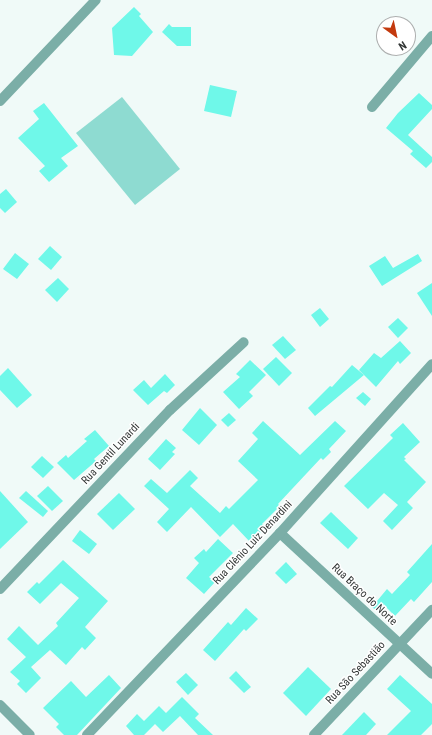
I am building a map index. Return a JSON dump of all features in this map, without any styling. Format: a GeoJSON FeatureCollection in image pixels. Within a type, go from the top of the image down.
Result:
{"type":"FeatureCollection","features":[{"type":"Feature","properties":{"kind":"street"},"geometry":{"type":"LineString","coordinates":[[0,101],[96,0]]}},
{"type":"Feature","properties":{"kind":"street"},"geometry":{"type":"LineString","coordinates":[[372,107],[432,36]]}},
{"type":"Feature","properties":{"kind":"street","name":"Rua Gentil Lunardi"},"geometry":{"type":"LineString","coordinates":[[0,588],[170,410],[244,342]]}},
{"type":"Feature","properties":{"kind":"street","name":"Rua Clênio Luiz Denardini"},"geometry":{"type":"LineString","coordinates":[[88,735],[280,533],[432,364]]}},
{"type":"Feature","properties":{"kind":"street","name":"Rua Braço do Norte"},"geometry":{"type":"LineString","coordinates":[[280,533],[432,674]]}},
{"type":"Feature","properties":{"kind":"street","name":"Rua São Sebastião"},"geometry":{"type":"LineString","coordinates":[[314,735],[432,610]]}},
{"type":"Feature","properties":{"kind":"street"},"geometry":{"type":"LineString","coordinates":[[0,705],[27,734]]}},
{"type":"Feature","properties":{"kind":"shaded area"},"geometry":{"type":"Polygon","coordinates":[[[122,97],[180,169],[135,205],[76,133],[122,97]]]}},
{"type":"Feature","properties":{"kind":"building"},"geometry":{"type":"Polygon","coordinates":[[[134,7],[141,14],[139,16],[153,32],[132,56],[114,55],[112,28],[134,7]]]}},
{"type":"Feature","properties":{"kind":"building"},"geometry":{"type":"Polygon","coordinates":[[[169,24],[172,27],[191,27],[191,46],[177,46],[162,32],[169,24]]]}},
{"type":"Feature","properties":{"kind":"building"},"geometry":{"type":"Polygon","coordinates":[[[210,85],[237,91],[231,117],[204,111],[210,85]]]}},
{"type":"Feature","properties":{"kind":"building"},"geometry":{"type":"Polygon","coordinates":[[[419,93],[432,105],[432,109],[408,135],[432,157],[432,162],[426,168],[410,154],[413,151],[386,128],[398,113],[419,93]]]}},
{"type":"Feature","properties":{"kind":"building"},"geometry":{"type":"Polygon","coordinates":[[[44,103],[78,146],[61,158],[68,166],[49,182],[39,171],[45,166],[18,138],[39,119],[33,111],[44,103]]]}},
{"type":"Feature","properties":{"kind":"building"},"geometry":{"type":"Polygon","coordinates":[[[6,189],[17,202],[5,213],[0,208],[0,194],[6,189]]]}},
{"type":"Feature","properties":{"kind":"building"},"geometry":{"type":"Polygon","coordinates":[[[50,246],[62,257],[51,270],[38,259],[50,246]]]}},
{"type":"Feature","properties":{"kind":"building"},"geometry":{"type":"Polygon","coordinates":[[[15,253],[29,264],[17,279],[3,269],[15,253]]]}},
{"type":"Feature","properties":{"kind":"building"},"geometry":{"type":"Polygon","coordinates":[[[418,254],[422,261],[382,286],[369,266],[385,256],[393,268],[418,254]]]}},
{"type":"Feature","properties":{"kind":"building"},"geometry":{"type":"Polygon","coordinates":[[[58,278],[69,289],[57,302],[45,290],[58,278]]]}},
{"type":"Feature","properties":{"kind":"building"},"geometry":{"type":"Polygon","coordinates":[[[432,283],[432,316],[417,293],[432,283]]]}},
{"type":"Feature","properties":{"kind":"building"},"geometry":{"type":"Polygon","coordinates":[[[320,308],[329,319],[320,327],[311,315],[320,308]]]}},
{"type":"Feature","properties":{"kind":"building"},"geometry":{"type":"Polygon","coordinates":[[[398,318],[408,328],[398,338],[388,327],[398,318]]]}},
{"type":"Feature","properties":{"kind":"building"},"geometry":{"type":"Polygon","coordinates":[[[283,336],[296,350],[285,359],[272,345],[283,336]]]}},
{"type":"Feature","properties":{"kind":"building"},"geometry":{"type":"Polygon","coordinates":[[[400,341],[411,353],[400,364],[398,361],[376,387],[359,370],[374,353],[381,358],[400,341]]]}},
{"type":"Feature","properties":{"kind":"building"},"geometry":{"type":"Polygon","coordinates":[[[276,357],[292,373],[279,386],[263,369],[276,357]]]}},
{"type":"Feature","properties":{"kind":"building"},"geometry":{"type":"Polygon","coordinates":[[[250,360],[266,375],[249,392],[253,396],[239,409],[223,392],[240,377],[236,374],[250,360]]]}},
{"type":"Feature","properties":{"kind":"building"},"geometry":{"type":"Polygon","coordinates":[[[352,365],[364,375],[315,416],[308,408],[330,386],[332,387],[352,365]]]}},
{"type":"Feature","properties":{"kind":"building"},"geometry":{"type":"Polygon","coordinates":[[[8,368],[32,395],[17,408],[0,390],[0,376],[8,368]]]}},
{"type":"Feature","properties":{"kind":"building"},"geometry":{"type":"Polygon","coordinates":[[[165,374],[175,385],[167,393],[164,391],[148,405],[133,390],[144,380],[151,388],[165,374]]]}},
{"type":"Feature","properties":{"kind":"building"},"geometry":{"type":"Polygon","coordinates":[[[363,392],[371,399],[365,406],[356,398],[363,392]]]}},
{"type":"Feature","properties":{"kind":"building"},"geometry":{"type":"Polygon","coordinates":[[[200,408],[217,425],[199,445],[182,430],[200,408]]]}},
{"type":"Feature","properties":{"kind":"building"},"geometry":{"type":"Polygon","coordinates":[[[229,413],[236,420],[228,427],[221,420],[229,413]]]}},
{"type":"Feature","properties":{"kind":"building"},"geometry":{"type":"Polygon","coordinates":[[[263,421],[300,455],[335,421],[346,431],[329,449],[331,452],[323,460],[321,458],[278,504],[280,506],[262,524],[265,528],[250,542],[233,524],[220,537],[191,507],[167,532],[157,522],[169,509],[144,486],[151,479],[167,493],[190,470],[198,478],[190,486],[220,513],[226,506],[229,509],[258,480],[238,461],[258,439],[252,433],[263,421]]]}},
{"type":"Feature","properties":{"kind":"building"},"geometry":{"type":"Polygon","coordinates":[[[403,423],[420,442],[404,457],[406,459],[404,460],[426,482],[407,502],[413,508],[392,530],[383,521],[398,505],[384,493],[368,509],[344,486],[393,438],[390,435],[403,423]]]}},
{"type":"Feature","properties":{"kind":"building"},"geometry":{"type":"Polygon","coordinates":[[[95,430],[109,446],[94,459],[96,461],[74,480],[57,463],[66,455],[68,458],[87,441],[84,439],[95,430]]]}},
{"type":"Feature","properties":{"kind":"building"},"geometry":{"type":"Polygon","coordinates":[[[166,439],[176,448],[172,452],[175,454],[160,470],[148,459],[166,439]]]}},
{"type":"Feature","properties":{"kind":"building"},"geometry":{"type":"Polygon","coordinates":[[[42,456],[54,467],[43,478],[31,467],[42,456]]]}},
{"type":"Feature","properties":{"kind":"building"},"geometry":{"type":"Polygon","coordinates":[[[48,486],[63,501],[52,511],[37,496],[48,486]]]}},
{"type":"Feature","properties":{"kind":"building"},"geometry":{"type":"Polygon","coordinates":[[[0,491],[28,522],[0,549],[0,491]]]}},
{"type":"Feature","properties":{"kind":"building"},"geometry":{"type":"Polygon","coordinates":[[[26,491],[48,511],[43,517],[19,498],[26,491]]]}},
{"type":"Feature","properties":{"kind":"building"},"geometry":{"type":"Polygon","coordinates":[[[119,493],[135,509],[113,530],[97,514],[119,493]]]}},
{"type":"Feature","properties":{"kind":"building"},"geometry":{"type":"Polygon","coordinates":[[[331,512],[358,538],[348,549],[320,523],[331,512]]]}},
{"type":"Feature","properties":{"kind":"building"},"geometry":{"type":"Polygon","coordinates":[[[80,530],[97,544],[89,554],[72,541],[80,530]]]}},
{"type":"Feature","properties":{"kind":"building"},"geometry":{"type":"Polygon","coordinates":[[[218,539],[233,553],[209,577],[215,582],[204,594],[186,578],[199,563],[194,558],[204,549],[206,552],[218,539]]]}},
{"type":"Feature","properties":{"kind":"building"},"geometry":{"type":"Polygon","coordinates":[[[432,544],[432,582],[414,602],[411,599],[395,616],[385,606],[379,613],[372,607],[387,589],[392,594],[410,575],[407,572],[432,544]]]}},
{"type":"Feature","properties":{"kind":"building"},"geometry":{"type":"Polygon","coordinates":[[[63,560],[108,601],[85,627],[96,638],[85,650],[82,647],[66,665],[50,650],[31,667],[41,678],[26,693],[17,684],[20,681],[10,672],[26,657],[7,639],[19,626],[38,645],[58,626],[56,623],[79,598],[61,583],[40,604],[27,592],[37,582],[39,584],[63,560]]]}},
{"type":"Feature","properties":{"kind":"building"},"geometry":{"type":"Polygon","coordinates":[[[286,562],[297,574],[286,584],[275,573],[286,562]]]}},
{"type":"Feature","properties":{"kind":"building"},"geometry":{"type":"Polygon","coordinates":[[[246,608],[258,619],[246,631],[244,629],[215,661],[203,650],[228,622],[231,625],[246,608]]]}},
{"type":"Feature","properties":{"kind":"building"},"geometry":{"type":"Polygon","coordinates":[[[308,667],[331,689],[306,716],[283,693],[308,667]]]}},
{"type":"Feature","properties":{"kind":"building"},"geometry":{"type":"Polygon","coordinates":[[[236,671],[251,687],[244,693],[229,678],[236,671]]]}},
{"type":"Feature","properties":{"kind":"building"},"geometry":{"type":"Polygon","coordinates":[[[186,673],[198,685],[188,695],[176,682],[186,673]]]}},
{"type":"Feature","properties":{"kind":"building"},"geometry":{"type":"Polygon","coordinates":[[[109,675],[121,688],[77,735],[64,735],[56,727],[59,724],[43,708],[71,681],[86,697],[109,675]]]}},
{"type":"Feature","properties":{"kind":"building"},"geometry":{"type":"Polygon","coordinates":[[[400,675],[432,704],[432,724],[421,735],[387,735],[411,711],[387,689],[400,675]]]}},
{"type":"Feature","properties":{"kind":"building"},"geometry":{"type":"Polygon","coordinates":[[[182,697],[199,714],[195,718],[213,735],[198,735],[180,716],[163,732],[155,724],[144,735],[134,735],[126,726],[137,714],[144,721],[159,706],[166,713],[182,697]]]}},
{"type":"Feature","properties":{"kind":"building"},"geometry":{"type":"Polygon","coordinates":[[[364,712],[376,724],[366,735],[342,735],[364,712]]]}}]}
